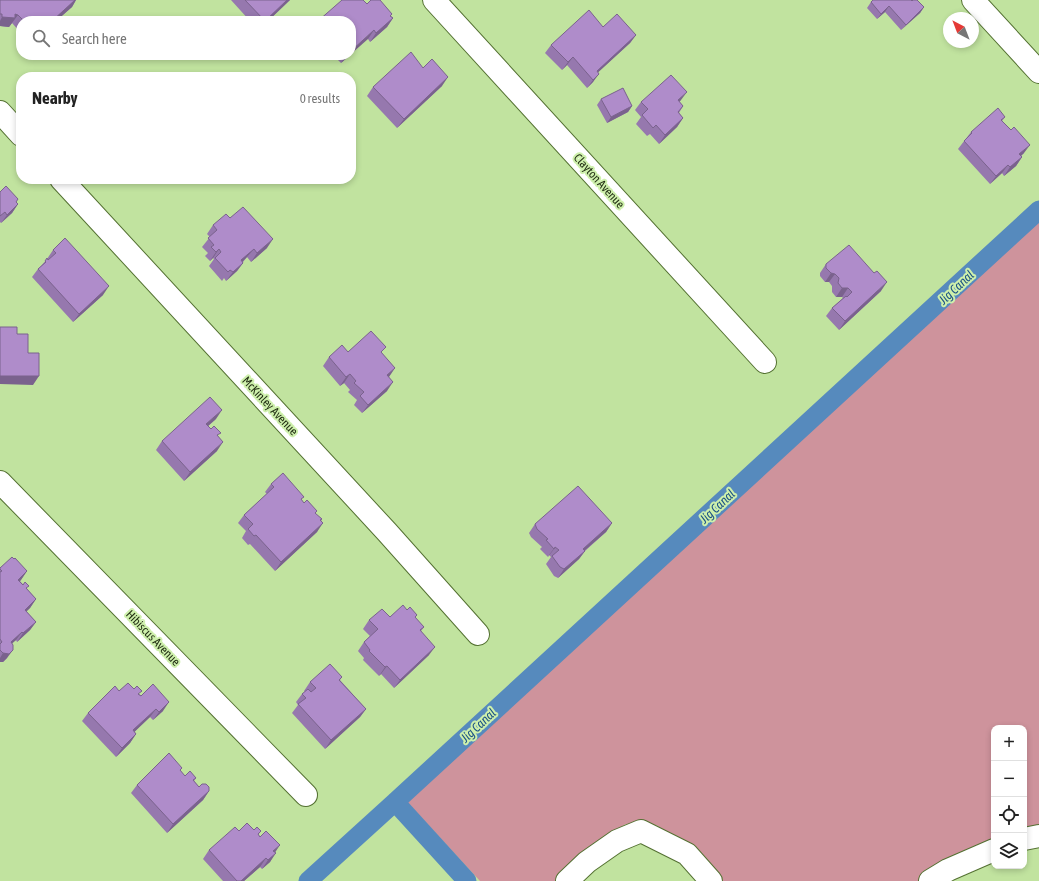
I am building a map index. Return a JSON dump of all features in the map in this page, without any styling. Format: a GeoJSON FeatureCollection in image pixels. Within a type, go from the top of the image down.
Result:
{"type":"FeatureCollection","features":[{"type":"Feature","properties":{"kind":"street","name":"Clayton Avenue"},"geometry":{"type":"LineString","coordinates":[[434,0],[765,362]]}},
{"type":"Feature","properties":{"kind":"street"},"geometry":{"type":"LineString","coordinates":[[973,0],[1039,72]]}},
{"type":"Feature","properties":{"kind":"street"},"geometry":{"type":"LineString","coordinates":[[0,112],[16,130]]}},
{"type":"Feature","properties":{"kind":"street","name":"McKinley Avenue"},"geometry":{"type":"LineString","coordinates":[[66,184],[382,527],[478,634]]}},
{"type":"Feature","properties":{"kind":"street","name":"Hibiscus Avenue"},"geometry":{"type":"LineString","coordinates":[[0,482],[306,795]]}},
{"type":"Feature","properties":{"kind":"street"},"geometry":{"type":"LineString","coordinates":[[567,881],[587,862],[617,841],[641,832],[687,854],[711,881]]}},
{"type":"Feature","properties":{"kind":"street"},"geometry":{"type":"LineString","coordinates":[[1027,839],[1039,836]]}},
{"type":"Feature","properties":{"kind":"street"},"geometry":{"type":"LineString","coordinates":[[930,881],[948,870],[991,851]]}},
{"type":"Feature","properties":{"kind":"shaded area"},"geometry":{"type":"Polygon","coordinates":[[[1039,212],[1039,828],[1027,831],[1027,725],[991,725],[991,843],[946,864],[918,881],[714,881],[658,826],[648,823],[626,824],[604,837],[555,881],[480,881],[397,791],[1039,212]]]}},
{"type":"Feature","properties":{"kind":"building"},"geometry":{"type":"Polygon","coordinates":[[[0,0],[75,0],[57,16],[19,16],[15,14],[15,18],[2,17],[2,14],[0,14],[0,0]]]}},
{"type":"Feature","properties":{"kind":"building"},"geometry":{"type":"Polygon","coordinates":[[[245,0],[287,0],[270,16],[260,16],[245,0]]]}},
{"type":"Feature","properties":{"kind":"building"},"geometry":{"type":"Polygon","coordinates":[[[342,0],[363,0],[367,4],[371,0],[380,0],[392,14],[390,16],[393,18],[376,33],[374,30],[356,46],[356,16],[324,16],[342,0]]]}},
{"type":"Feature","properties":{"kind":"building"},"geometry":{"type":"Polygon","coordinates":[[[873,0],[917,0],[924,7],[906,25],[889,6],[881,14],[871,2],[873,0]]]}},
{"type":"Feature","properties":{"kind":"building"},"geometry":{"type":"Polygon","coordinates":[[[589,10],[603,27],[617,14],[636,35],[597,71],[599,74],[593,80],[573,57],[568,62],[551,45],[589,10]]]}},
{"type":"Feature","properties":{"kind":"building"},"geometry":{"type":"Polygon","coordinates":[[[411,52],[423,68],[432,59],[448,77],[404,119],[373,87],[411,52]]]}},
{"type":"Feature","properties":{"kind":"building"},"geometry":{"type":"Polygon","coordinates":[[[671,75],[687,92],[678,100],[683,106],[678,112],[683,118],[665,135],[656,125],[653,128],[642,115],[648,109],[641,102],[671,75]]]}},
{"type":"Feature","properties":{"kind":"building"},"geometry":{"type":"Polygon","coordinates":[[[623,88],[632,106],[611,117],[601,99],[623,88]]]}},
{"type":"Feature","properties":{"kind":"building"},"geometry":{"type":"Polygon","coordinates":[[[998,108],[1005,117],[1001,120],[1011,130],[1014,127],[1030,145],[1019,154],[1022,157],[1010,167],[1008,165],[996,176],[964,141],[972,133],[971,132],[998,108]]]}},
{"type":"Feature","properties":{"kind":"building"},"geometry":{"type":"Polygon","coordinates":[[[6,186],[18,199],[16,202],[18,204],[7,215],[5,212],[0,216],[0,192],[6,186]]]}},
{"type":"Feature","properties":{"kind":"building"},"geometry":{"type":"Polygon","coordinates":[[[243,207],[273,239],[257,253],[254,249],[241,260],[243,263],[233,272],[230,270],[228,272],[215,258],[221,252],[219,249],[216,252],[211,247],[214,245],[208,238],[217,230],[213,225],[226,214],[230,218],[243,207]]]}},
{"type":"Feature","properties":{"kind":"building"},"geometry":{"type":"Polygon","coordinates":[[[65,238],[109,286],[79,314],[38,269],[46,262],[45,261],[47,258],[48,260],[56,253],[53,250],[65,238]]]}},
{"type":"Feature","properties":{"kind":"building"},"geometry":{"type":"Polygon","coordinates":[[[849,245],[874,273],[877,271],[887,282],[845,321],[832,308],[852,292],[848,288],[842,288],[838,283],[839,278],[826,268],[826,264],[849,245]]]}},
{"type":"Feature","properties":{"kind":"building"},"geometry":{"type":"Polygon","coordinates":[[[0,327],[17,327],[17,334],[28,334],[28,353],[39,353],[39,376],[0,376],[0,327]]]}},
{"type":"Feature","properties":{"kind":"building"},"geometry":{"type":"Polygon","coordinates":[[[371,331],[386,347],[381,352],[395,368],[387,375],[393,382],[368,405],[360,396],[364,392],[354,383],[356,381],[350,374],[346,377],[329,357],[342,345],[348,352],[371,331]]]}},
{"type":"Feature","properties":{"kind":"building"},"geometry":{"type":"Polygon","coordinates":[[[210,397],[222,410],[206,424],[211,429],[214,426],[221,433],[217,435],[223,442],[190,472],[162,441],[210,397]]]}},
{"type":"Feature","properties":{"kind":"building"},"geometry":{"type":"Polygon","coordinates":[[[283,473],[304,497],[301,499],[304,503],[307,500],[317,511],[315,513],[322,519],[320,520],[323,523],[281,562],[256,535],[254,536],[248,529],[253,524],[244,515],[274,487],[271,484],[283,473]]]}},
{"type":"Feature","properties":{"kind":"building"},"geometry":{"type":"Polygon","coordinates":[[[578,486],[612,523],[583,549],[585,551],[564,569],[560,567],[552,556],[559,550],[555,547],[554,549],[546,540],[548,539],[537,529],[535,524],[578,486]]]}},
{"type":"Feature","properties":{"kind":"building"},"geometry":{"type":"Polygon","coordinates":[[[12,557],[14,559],[15,558],[27,571],[18,580],[23,585],[25,582],[29,586],[26,588],[36,599],[25,610],[36,622],[11,642],[13,645],[13,650],[9,654],[3,653],[0,650],[0,644],[2,642],[0,639],[0,572],[2,571],[0,568],[12,557]]]}},
{"type":"Feature","properties":{"kind":"building"},"geometry":{"type":"Polygon","coordinates":[[[403,605],[407,610],[410,607],[417,615],[415,617],[424,627],[420,630],[435,647],[400,680],[387,666],[385,667],[369,651],[370,650],[364,642],[378,629],[369,620],[382,609],[390,617],[403,605]]]}},
{"type":"Feature","properties":{"kind":"building"},"geometry":{"type":"Polygon","coordinates":[[[330,664],[342,677],[339,680],[366,709],[331,740],[298,704],[306,698],[302,694],[308,689],[311,692],[316,688],[310,682],[330,664]]]}},
{"type":"Feature","properties":{"kind":"building"},"geometry":{"type":"Polygon","coordinates":[[[128,683],[134,689],[137,686],[142,691],[138,694],[141,696],[153,684],[169,702],[159,712],[156,709],[133,730],[136,734],[122,748],[88,713],[115,686],[119,691],[128,683]]]}},
{"type":"Feature","properties":{"kind":"building"},"geometry":{"type":"Polygon","coordinates":[[[169,753],[182,768],[180,770],[185,776],[190,771],[196,778],[193,780],[199,787],[202,784],[206,784],[209,787],[209,791],[173,824],[137,785],[169,753]]]}},
{"type":"Feature","properties":{"kind":"building"},"geometry":{"type":"Polygon","coordinates":[[[247,823],[254,830],[257,827],[261,831],[258,834],[260,837],[266,831],[280,845],[273,851],[276,853],[268,860],[266,858],[241,881],[237,881],[209,850],[235,827],[239,831],[247,823]]]}},
{"type":"Feature","properties":{"kind":"waterway","name":"Jig Canal"},"geometry":{"type":"LineString","coordinates":[[467,881],[395,802],[1039,210]]}},
{"type":"Feature","properties":{"kind":"waterway","name":"Jig Canal"},"geometry":{"type":"LineString","coordinates":[[308,881],[395,802]]}}]}
